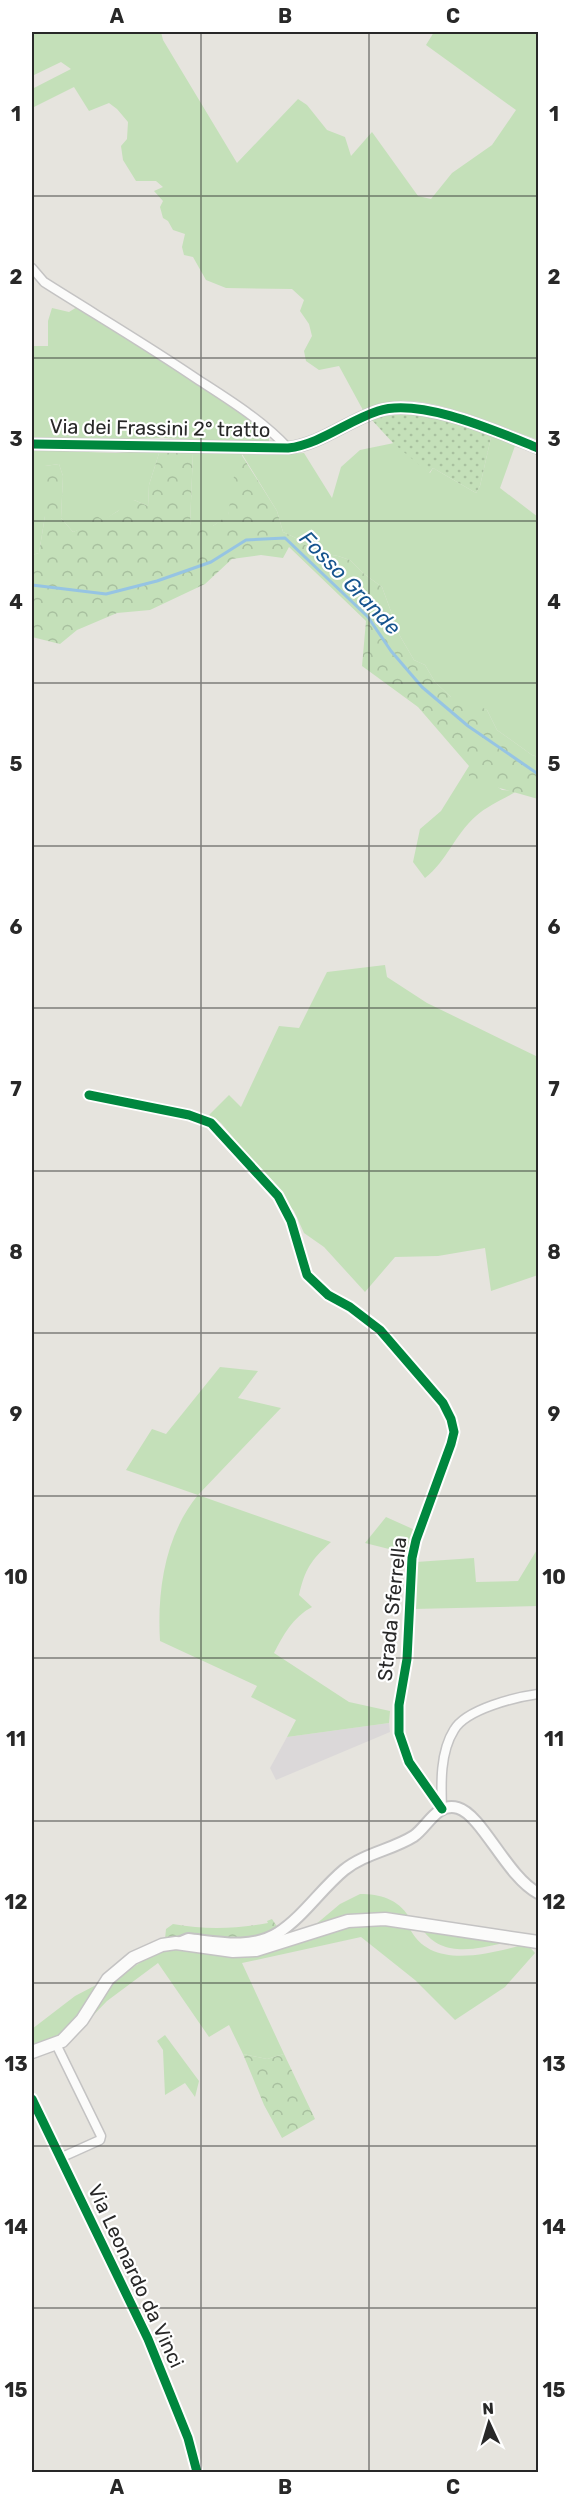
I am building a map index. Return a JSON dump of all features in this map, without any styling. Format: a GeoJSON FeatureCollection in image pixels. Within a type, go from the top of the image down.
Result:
{"type":"FeatureCollection","features":[{"type":"Feature","properties":{"kind":"main road"},"geometry":{"type":"LineString","coordinates":[[32,2052],[62,2041],[82,2020],[103,1986],[121,1967],[151,1948],[176,1943],[232,1951],[256,1950],[348,1921],[385,1918],[533,1941]]}},
{"type":"Feature","properties":{"kind":"street"},"geometry":{"type":"LineString","coordinates":[[32,268],[44,282],[151,348],[238,406],[274,433],[288,448]]}},
{"type":"Feature","properties":{"kind":"street","name":"Via dei Frassini 2° tratto"},"geometry":{"type":"LineString","coordinates":[[32,444],[288,448],[312,442],[378,411],[409,407],[484,427],[538,448]]}},
{"type":"Feature","properties":{"kind":"street","name":"Strada Sferrella"},"geometry":{"type":"LineString","coordinates":[[89,1095],[189,1115],[211,1123],[278,1196],[291,1221],[307,1275],[328,1295],[350,1307],[380,1330],[442,1403],[451,1419],[454,1432],[451,1444],[421,1524],[412,1558],[407,1659],[399,1705],[399,1733],[409,1762],[442,1809]]}},
{"type":"Feature","properties":{"kind":"street"},"geometry":{"type":"LineString","coordinates":[[442,1809],[441,1782],[445,1755],[452,1732],[457,1725],[498,1704],[538,1694]]}},
{"type":"Feature","properties":{"kind":"street"},"geometry":{"type":"LineString","coordinates":[[176,1943],[188,1939],[253,1943],[277,1933],[345,1870],[364,1857],[417,1834],[442,1809],[452,1806],[461,1809],[471,1817],[513,1872],[538,1893]]}},
{"type":"Feature","properties":{"kind":"street"},"geometry":{"type":"LineString","coordinates":[[56,2044],[101,2136],[100,2140],[60,2158]]}},
{"type":"Feature","properties":{"kind":"street","name":"Via Leonardo da Vinci"},"geometry":{"type":"LineString","coordinates":[[32,2099],[148,2339],[188,2438],[197,2472]]}},
{"type":"Feature","properties":{"kind":"shaded area"},"geometry":{"type":"Polygon","coordinates":[[[389,1723],[390,1732],[276,1780],[270,1768],[287,1737],[389,1723]]]}},
{"type":"Feature","properties":{"kind":"green space"},"geometry":{"type":"Polygon","coordinates":[[[32,32],[161,32],[163,40],[237,163],[298,99],[307,105],[327,130],[345,137],[351,156],[372,132],[418,196],[431,199],[452,173],[492,145],[516,110],[426,45],[434,32],[538,32],[538,440],[462,412],[421,402],[385,403],[364,412],[339,366],[319,370],[306,361],[304,351],[312,336],[309,324],[300,311],[304,300],[292,289],[226,288],[206,280],[193,257],[184,255],[182,247],[185,234],[173,230],[168,221],[163,218],[160,207],[163,201],[154,191],[163,187],[156,181],[136,181],[123,160],[121,146],[127,139],[128,122],[117,109],[109,103],[89,111],[74,87],[32,108],[32,89],[71,69],[61,62],[32,76],[32,32]]]}},
{"type":"Feature","properties":{"kind":"green space"},"geometry":{"type":"Polygon","coordinates":[[[77,307],[200,385],[269,434],[269,441],[256,444],[164,438],[57,441],[32,437],[32,346],[48,346],[48,321],[52,308],[69,312],[77,307]]]}},
{"type":"Feature","properties":{"kind":"green space"},"geometry":{"type":"Polygon","coordinates":[[[403,414],[425,416],[492,433],[480,486],[476,493],[433,468],[429,473],[393,443],[370,418],[403,414]]]}},
{"type":"Feature","properties":{"kind":"green space"},"geometry":{"type":"Polygon","coordinates":[[[492,433],[516,443],[500,488],[538,517],[538,757],[497,730],[487,710],[451,697],[435,682],[425,665],[414,660],[400,636],[382,587],[350,560],[314,552],[298,539],[283,532],[277,511],[242,454],[228,516],[213,526],[190,526],[193,452],[268,455],[304,453],[332,498],[341,467],[360,450],[394,443],[430,473],[433,468],[476,493],[480,486],[492,433]]]}},
{"type":"Feature","properties":{"kind":"green space"},"geometry":{"type":"Polygon","coordinates":[[[32,450],[116,453],[160,450],[149,485],[148,506],[134,500],[103,521],[73,532],[61,518],[63,476],[59,464],[45,466],[45,516],[39,553],[32,555],[32,450]]]}},
{"type":"Feature","properties":{"kind":"green space"},"geometry":{"type":"Polygon","coordinates":[[[160,450],[193,452],[190,526],[213,526],[228,515],[236,463],[241,454],[277,511],[283,532],[298,539],[314,552],[350,560],[382,587],[400,636],[414,660],[425,665],[435,682],[451,697],[457,695],[487,710],[497,730],[538,757],[538,799],[482,783],[469,776],[469,766],[418,707],[362,666],[366,621],[289,547],[283,558],[261,555],[232,559],[205,584],[150,610],[117,613],[77,630],[60,644],[32,637],[32,555],[39,553],[45,516],[45,466],[59,464],[63,476],[61,518],[73,532],[82,528],[89,511],[103,520],[118,511],[125,501],[134,500],[148,506],[149,485],[160,450]]]}},
{"type":"Feature","properties":{"kind":"green space"},"geometry":{"type":"Polygon","coordinates":[[[469,766],[502,790],[517,791],[476,816],[462,831],[439,864],[425,878],[413,862],[420,829],[441,811],[469,766]]]}},
{"type":"Feature","properties":{"kind":"green space"},"geometry":{"type":"Polygon","coordinates":[[[385,965],[387,977],[427,1003],[538,1057],[538,1275],[491,1291],[485,1248],[438,1256],[395,1257],[365,1292],[324,1247],[304,1233],[294,1211],[221,1123],[209,1115],[229,1095],[241,1107],[279,1026],[299,1028],[327,972],[385,965]]]}},
{"type":"Feature","properties":{"kind":"green space"},"geometry":{"type":"Polygon","coordinates":[[[220,1367],[258,1371],[238,1398],[281,1408],[198,1495],[126,1470],[152,1429],[166,1434],[220,1367]]]}},
{"type":"Feature","properties":{"kind":"green space"},"geometry":{"type":"Polygon","coordinates":[[[198,1495],[331,1542],[318,1554],[306,1572],[301,1586],[299,1595],[312,1607],[294,1621],[274,1653],[349,1702],[390,1711],[389,1723],[287,1737],[296,1720],[251,1697],[257,1686],[160,1641],[160,1603],[166,1564],[178,1528],[198,1495]]]}},
{"type":"Feature","properties":{"kind":"green space"},"geometry":{"type":"Polygon","coordinates":[[[386,1517],[415,1530],[409,1554],[365,1543],[386,1517]]]}},
{"type":"Feature","properties":{"kind":"green space"},"geometry":{"type":"Polygon","coordinates":[[[538,1548],[538,1606],[413,1609],[416,1562],[474,1558],[476,1582],[518,1581],[538,1548]]]}},
{"type":"Feature","properties":{"kind":"green space"},"geometry":{"type":"Polygon","coordinates":[[[360,1894],[388,1899],[400,1906],[409,1917],[335,1919],[315,1925],[340,1904],[360,1894]]]}},
{"type":"Feature","properties":{"kind":"green space"},"geometry":{"type":"Polygon","coordinates":[[[272,1919],[278,1928],[250,1938],[190,1936],[165,1939],[166,1929],[173,1924],[232,1928],[268,1923],[267,1921],[272,1919]]]}},
{"type":"Feature","properties":{"kind":"green space"},"geometry":{"type":"Polygon","coordinates":[[[383,1924],[409,1927],[419,1941],[431,1950],[446,1955],[479,1954],[527,1944],[535,1953],[505,1987],[455,2020],[415,1980],[361,1937],[242,1963],[284,2054],[267,2059],[243,2054],[229,2025],[209,2037],[158,1963],[107,2001],[81,2028],[32,2058],[32,2029],[75,1996],[98,1984],[111,1983],[155,1952],[317,1934],[348,1927],[383,1924]]]}},
{"type":"Feature","properties":{"kind":"green space"},"geometry":{"type":"Polygon","coordinates":[[[422,1929],[503,1943],[470,1949],[448,1948],[430,1938],[422,1929]]]}},
{"type":"Feature","properties":{"kind":"green space"},"geometry":{"type":"Polygon","coordinates":[[[165,2035],[199,2081],[195,2097],[185,2083],[165,2095],[163,2050],[157,2041],[165,2035]]]}},
{"type":"Feature","properties":{"kind":"green space"},"geometry":{"type":"Polygon","coordinates":[[[243,2054],[267,2059],[284,2054],[315,2119],[282,2138],[264,2105],[243,2054]]]}},
{"type":"Feature","properties":{"kind":"waterway","name":"Fosso Grande"},"geometry":{"type":"LineString","coordinates":[[32,585],[106,594],[157,581],[211,562],[246,540],[285,538],[368,617],[391,651],[422,687],[468,726],[538,774]]}},
{"type":"Feature","properties":{"kind":"cycle path"},"geometry":{"type":"LineString","coordinates":[[32,444],[288,448],[312,442],[367,415],[395,408],[437,412],[459,418],[538,448]]}},
{"type":"Feature","properties":{"kind":"cycle path"},"geometry":{"type":"LineString","coordinates":[[89,1095],[189,1115],[211,1123],[278,1196],[291,1221],[307,1275],[328,1295],[350,1307],[380,1330],[443,1403],[451,1419],[454,1432],[451,1444],[416,1540],[412,1558],[407,1659],[399,1705],[399,1733],[409,1762],[442,1809]]}},
{"type":"Feature","properties":{"kind":"cycle path"},"geometry":{"type":"LineString","coordinates":[[32,2099],[148,2339],[188,2438],[197,2472]]}}]}
